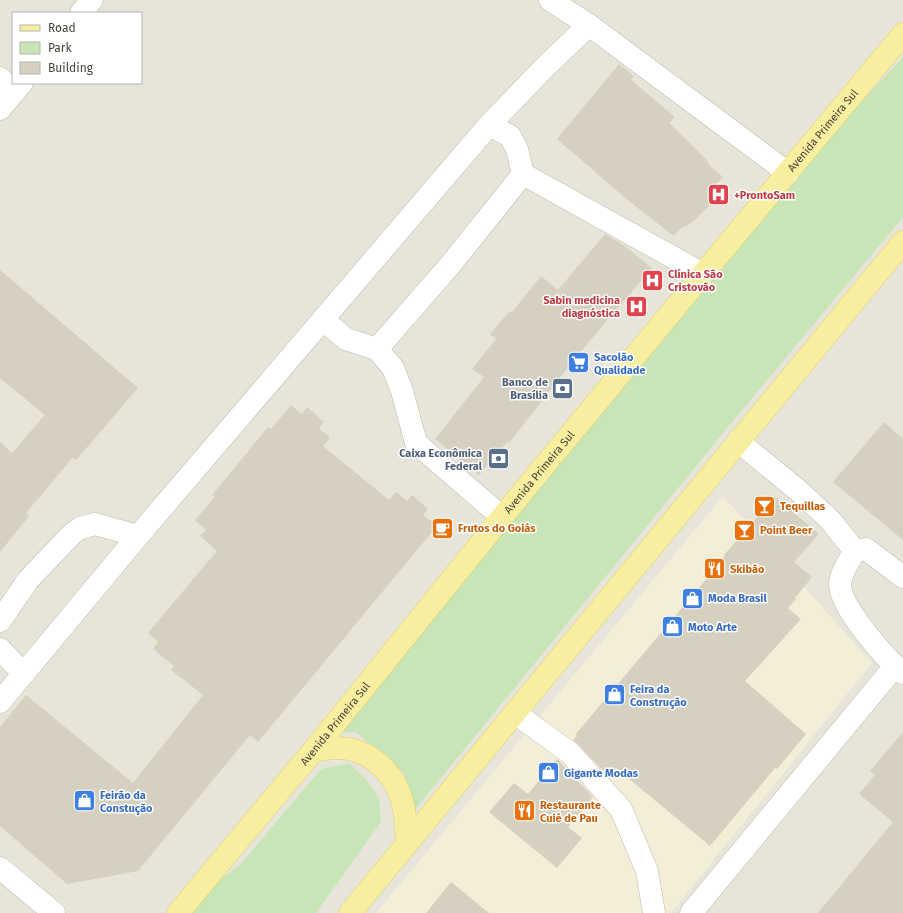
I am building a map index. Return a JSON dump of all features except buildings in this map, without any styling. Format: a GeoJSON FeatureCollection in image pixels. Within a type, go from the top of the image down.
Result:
{"type":"FeatureCollection","features":[{"type":"Feature","properties":{"kind":"main road","name":"Avenida Primeira Sul"},"geometry":{"type":"LineString","coordinates":[[178,913],[313,752],[502,517],[702,274],[903,34]]}},
{"type":"Feature","properties":{"kind":"main road"},"geometry":{"type":"LineString","coordinates":[[350,913],[738,441],[899,254]]}},
{"type":"Feature","properties":{"kind":"main road"},"geometry":{"type":"LineString","coordinates":[[313,752],[328,748],[342,748],[357,751],[373,759],[386,770],[397,785],[403,802],[407,843]]}},
{"type":"Feature","properties":{"kind":"street"},"geometry":{"type":"LineString","coordinates":[[82,12],[92,0]]}},
{"type":"Feature","properties":{"kind":"street"},"geometry":{"type":"LineString","coordinates":[[550,0],[589,26],[788,173]]}},
{"type":"Feature","properties":{"kind":"street"},"geometry":{"type":"LineString","coordinates":[[0,702],[138,536],[489,125],[544,68],[589,26]]}},
{"type":"Feature","properties":{"kind":"street"},"geometry":{"type":"LineString","coordinates":[[0,109],[12,84]]}},
{"type":"Feature","properties":{"kind":"street"},"geometry":{"type":"LineString","coordinates":[[489,125],[510,136],[517,149],[524,174],[702,274]]}},
{"type":"Feature","properties":{"kind":"street"},"geometry":{"type":"LineString","coordinates":[[377,349],[451,264],[524,174]]}},
{"type":"Feature","properties":{"kind":"street"},"geometry":{"type":"LineString","coordinates":[[323,320],[346,339],[377,349],[393,368],[402,391],[416,443],[502,517]]}},
{"type":"Feature","properties":{"kind":"street"},"geometry":{"type":"LineString","coordinates":[[738,441],[800,492],[830,520],[855,551]]}},
{"type":"Feature","properties":{"kind":"street"},"geometry":{"type":"LineString","coordinates":[[0,621],[28,580],[72,534],[80,528],[95,524],[138,536]]}},
{"type":"Feature","properties":{"kind":"street"},"geometry":{"type":"LineString","coordinates":[[855,551],[866,549],[903,577]]}},
{"type":"Feature","properties":{"kind":"street"},"geometry":{"type":"LineString","coordinates":[[691,913],[899,669],[859,624],[844,599],[840,586],[842,574],[855,551]]}},
{"type":"Feature","properties":{"kind":"street"},"geometry":{"type":"LineString","coordinates":[[0,649],[23,673]]}},
{"type":"Feature","properties":{"kind":"street"},"geometry":{"type":"LineString","coordinates":[[515,713],[570,753],[621,809],[647,871],[654,913]]}},
{"type":"Feature","properties":{"kind":"street"},"geometry":{"type":"LineString","coordinates":[[0,868],[54,913]]}},
{"type":"Feature","properties":{"kind":"shaded area"},"geometry":{"type":"Polygon","coordinates":[[[0,0],[903,0],[903,913],[0,913],[0,0]]]}},
{"type":"Feature","properties":{"kind":"shaded area"},"geometry":{"type":"Polygon","coordinates":[[[723,496],[872,663],[671,913],[376,913],[723,496]]]}},
{"type":"Feature","properties":{"kind":"green space"},"geometry":{"type":"Polygon","coordinates":[[[903,57],[903,217],[723,433],[413,812],[404,773],[356,732],[332,733],[702,274],[903,57]]]}},
{"type":"Feature","properties":{"kind":"green space"},"geometry":{"type":"Polygon","coordinates":[[[349,763],[366,780],[379,798],[381,822],[316,913],[185,913],[200,895],[241,864],[321,769],[349,763]]]}},
{"type":"Feature","properties":{"kind":"place","name":"+ProntoSam"},"geometry":{"type":"Point","coordinates":[719,195]}},
{"type":"Feature","properties":{"kind":"place","name":"Clínica São Cristovão"},"geometry":{"type":"Point","coordinates":[653,280]}},
{"type":"Feature","properties":{"kind":"place","name":"Sabin medicina diagnóstica"},"geometry":{"type":"Point","coordinates":[636,306]}},
{"type":"Feature","properties":{"kind":"place","name":"Sacolão Qualidade"},"geometry":{"type":"Point","coordinates":[579,363]}},
{"type":"Feature","properties":{"kind":"place","name":"Banco de Brasília"},"geometry":{"type":"Point","coordinates":[563,388]}},
{"type":"Feature","properties":{"kind":"place","name":"Caixa Econômica Federal"},"geometry":{"type":"Point","coordinates":[498,459]}},
{"type":"Feature","properties":{"kind":"place","name":"Tequillas"},"geometry":{"type":"Point","coordinates":[764,506]}},
{"type":"Feature","properties":{"kind":"place","name":"Frutos do Goiás"},"geometry":{"type":"Point","coordinates":[443,528]}},
{"type":"Feature","properties":{"kind":"place","name":"Point Beer"},"geometry":{"type":"Point","coordinates":[744,530]}},
{"type":"Feature","properties":{"kind":"place","name":"Skibão"},"geometry":{"type":"Point","coordinates":[714,569]}},
{"type":"Feature","properties":{"kind":"place","name":"Moda Brasil"},"geometry":{"type":"Point","coordinates":[692,598]}},
{"type":"Feature","properties":{"kind":"place","name":"Moto Arte"},"geometry":{"type":"Point","coordinates":[672,627]}},
{"type":"Feature","properties":{"kind":"place","name":"Feira da Construção"},"geometry":{"type":"Point","coordinates":[614,695]}},
{"type":"Feature","properties":{"kind":"place","name":"Gigante Modas"},"geometry":{"type":"Point","coordinates":[548,773]}},
{"type":"Feature","properties":{"kind":"place","name":"Feirão da Constução"},"geometry":{"type":"Point","coordinates":[84,801]}},
{"type":"Feature","properties":{"kind":"place","name":"Restaurante Cuié de Pau"},"geometry":{"type":"Point","coordinates":[525,811]}}]}
